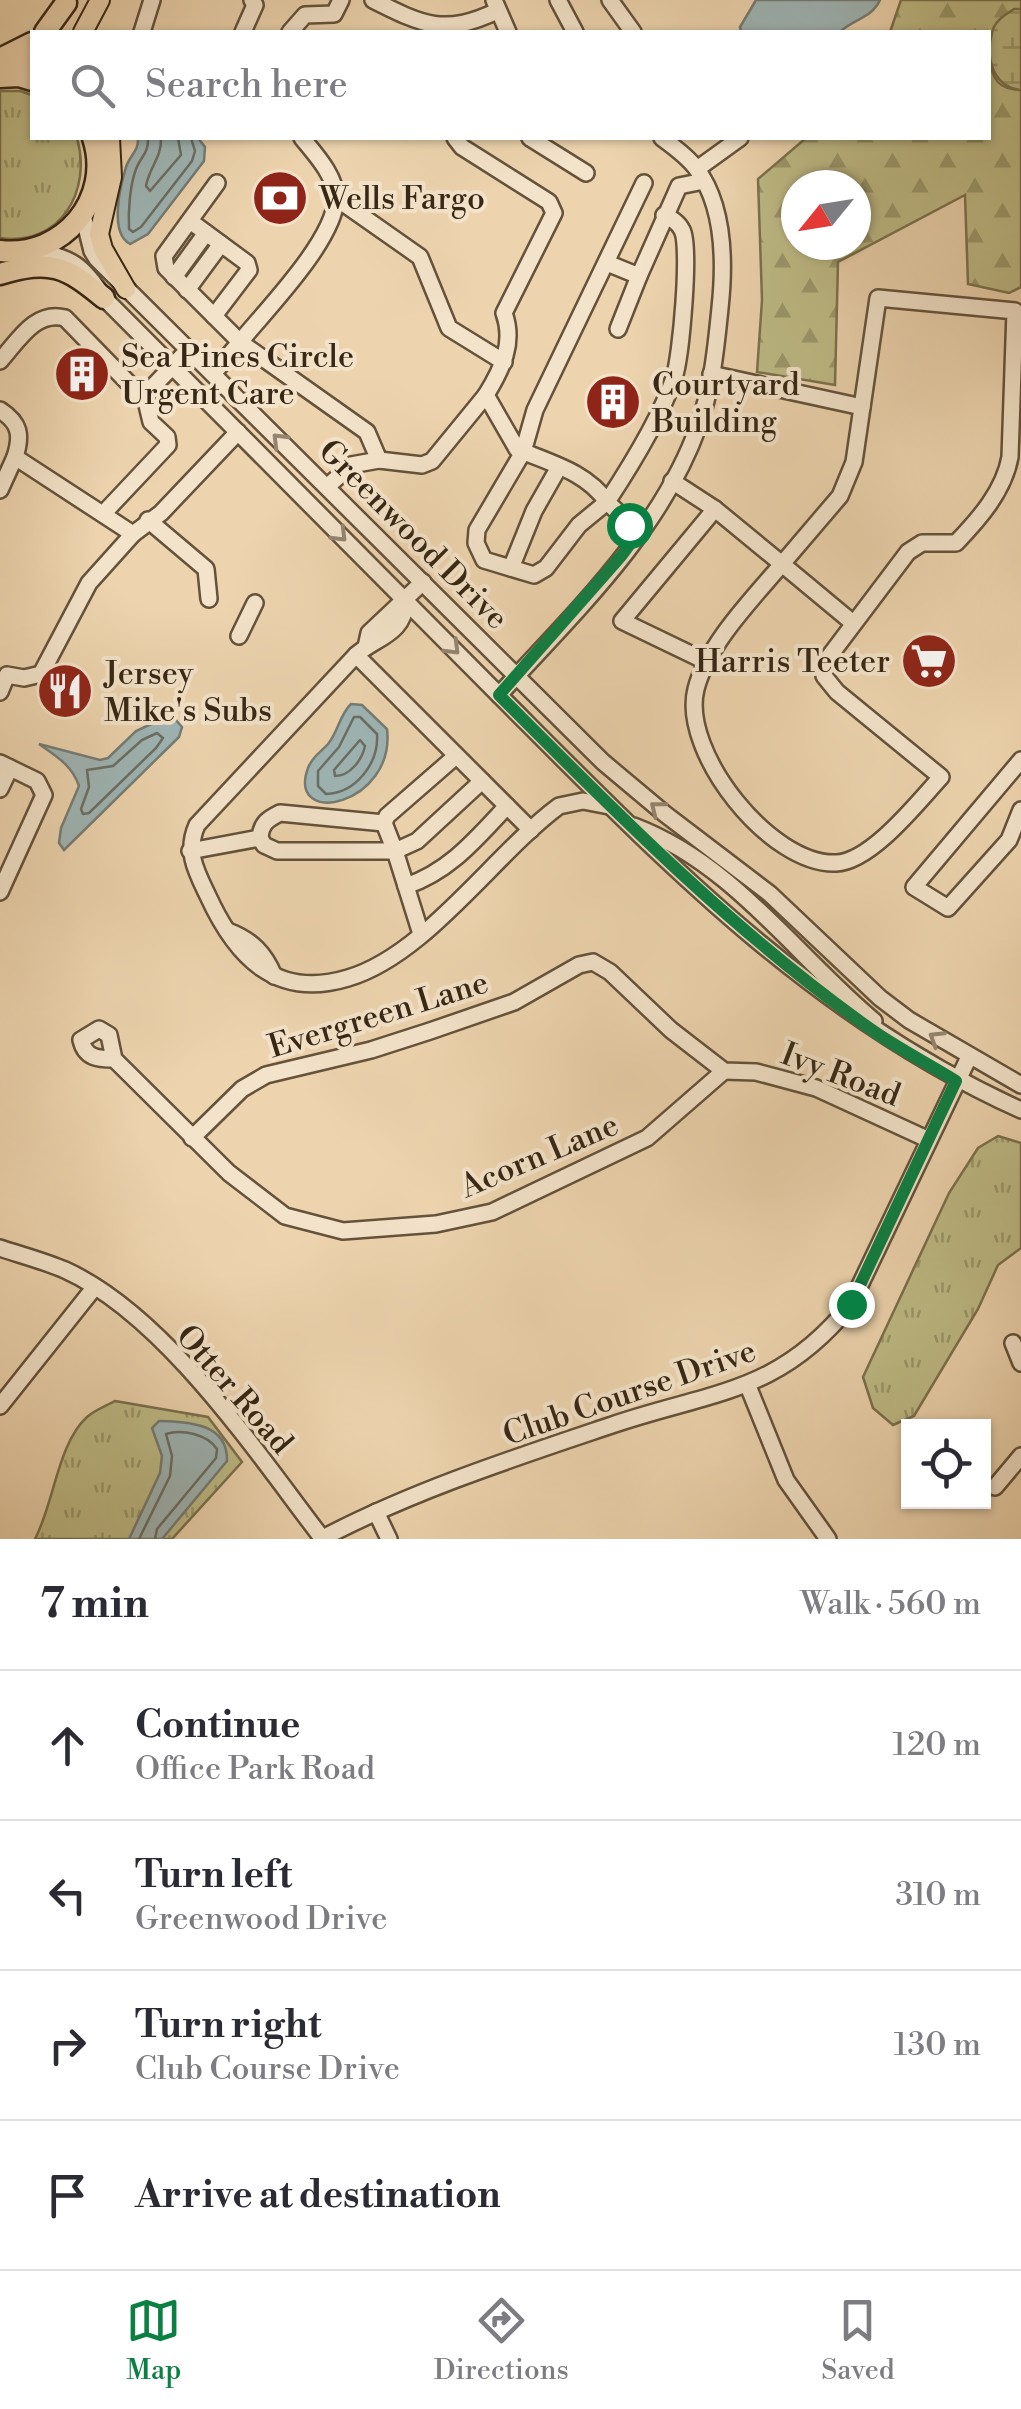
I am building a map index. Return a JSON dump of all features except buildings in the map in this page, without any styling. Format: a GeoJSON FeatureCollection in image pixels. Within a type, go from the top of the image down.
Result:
{"type":"FeatureCollection","features":[{"type":"Feature","properties":{"kind":"highway"},"geometry":{"type":"LineString","coordinates":[[46,30],[66,2]]}},
{"type":"Feature","properties":{"kind":"highway"},"geometry":{"type":"LineString","coordinates":[[1,71],[30,45]]}},
{"type":"Feature","properties":{"kind":"highway"},"geometry":{"type":"LineString","coordinates":[[1,71],[30,79]]}},
{"type":"Feature","properties":{"kind":"highway"},"geometry":{"type":"LineString","coordinates":[[1,252],[34,250],[56,241],[83,215],[97,180],[94,140]]}},
{"type":"Feature","properties":{"kind":"highway"},"geometry":{"type":"LineString","coordinates":[[0,274],[56,267],[74,274],[104,298]]}},
{"type":"Feature","properties":{"kind":"main road"},"geometry":{"type":"LineString","coordinates":[[54,30],[66,2]]}},
{"type":"Feature","properties":{"kind":"main road"},"geometry":{"type":"LineString","coordinates":[[83,30],[99,3]]}},
{"type":"Feature","properties":{"kind":"main road"},"geometry":{"type":"LineString","coordinates":[[92,30],[99,3]]}},
{"type":"Feature","properties":{"kind":"main road"},"geometry":{"type":"LineString","coordinates":[[1,71],[30,59]]}},
{"type":"Feature","properties":{"kind":"main road"},"geometry":{"type":"LineString","coordinates":[[110,140],[112,177],[99,234],[103,249],[126,289]]}},
{"type":"Feature","properties":{"kind":"street"},"geometry":{"type":"LineString","coordinates":[[143,30],[152,0]]}},
{"type":"Feature","properties":{"kind":"street"},"geometry":{"type":"LineString","coordinates":[[243,30],[254,6],[252,0]]}},
{"type":"Feature","properties":{"kind":"street"},"geometry":{"type":"LineString","coordinates":[[373,0],[396,5],[433,29],[470,24],[496,6],[507,30]]}},
{"type":"Feature","properties":{"kind":"street"},"geometry":{"type":"LineString","coordinates":[[558,0],[573,30]]}},
{"type":"Feature","properties":{"kind":"street"},"geometry":{"type":"LineString","coordinates":[[610,0],[632,30]]}},
{"type":"Feature","properties":{"kind":"street"},"geometry":{"type":"LineString","coordinates":[[292,30],[305,15],[338,7]]}},
{"type":"Feature","properties":{"kind":"street"},"geometry":{"type":"LineString","coordinates":[[212,374],[309,258],[326,231],[336,198],[328,174],[303,140]]}},
{"type":"Feature","properties":{"kind":"street"},"geometry":{"type":"LineString","coordinates":[[327,487],[352,465],[379,460],[422,464],[432,461],[486,395],[504,362],[508,323],[504,313],[554,213],[549,202],[457,140]]}},
{"type":"Feature","properties":{"kind":"street"},"geometry":{"type":"LineString","coordinates":[[533,140],[586,173]]}},
{"type":"Feature","properties":{"kind":"street"},"geometry":{"type":"LineString","coordinates":[[499,695],[590,596],[639,532],[672,481],[698,426],[712,374],[723,259],[714,204],[701,175],[664,140]]}},
{"type":"Feature","properties":{"kind":"street"},"geometry":{"type":"LineString","coordinates":[[618,330],[678,186],[701,175],[732,140]]}},
{"type":"Feature","properties":{"kind":"street"},"geometry":{"type":"LineString","coordinates":[[217,183],[164,256],[166,268],[240,342],[367,432],[379,460]]}},
{"type":"Feature","properties":{"kind":"street"},"geometry":{"type":"LineString","coordinates":[[644,183],[534,410],[522,452],[477,530],[476,543],[484,560],[534,575],[546,568],[579,525],[608,502],[626,474],[674,378],[682,342],[685,234],[673,219],[664,216]]}},
{"type":"Feature","properties":{"kind":"street"},"geometry":{"type":"LineString","coordinates":[[336,198],[420,257],[449,328],[504,362]]}},
{"type":"Feature","properties":{"kind":"street","name":"Greenwood Drive"},"geometry":{"type":"LineString","coordinates":[[83,215],[92,251],[126,289],[603,762],[770,894],[880,998],[934,1037],[1021,1085]]}},
{"type":"Feature","properties":{"kind":"street"},"geometry":{"type":"LineString","coordinates":[[190,221],[247,264],[249,270],[214,316]]}},
{"type":"Feature","properties":{"kind":"street"},"geometry":{"type":"LineString","coordinates":[[174,277],[206,234]]}},
{"type":"Feature","properties":{"kind":"street"},"geometry":{"type":"LineString","coordinates":[[187,290],[221,244]]}},
{"type":"Feature","properties":{"kind":"street","name":"Greenwood Drive"},"geometry":{"type":"LineString","coordinates":[[34,250],[76,263],[88,274],[104,298],[172,367],[626,823],[730,920],[877,1034],[956,1081],[1021,1110]]}},
{"type":"Feature","properties":{"kind":"street"},"geometry":{"type":"LineString","coordinates":[[607,263],[639,276]]}},
{"type":"Feature","properties":{"kind":"street"},"geometry":{"type":"LineString","coordinates":[[878,298],[1018,310],[1008,469],[985,512],[956,543],[922,543],[908,552],[825,662],[824,676],[836,692],[941,777],[878,844],[838,864],[801,857],[756,826],[701,744],[694,694],[705,660],[840,496],[854,462],[878,298]]}},
{"type":"Feature","properties":{"kind":"street"},"geometry":{"type":"LineString","coordinates":[[0,361],[36,321],[50,314],[64,318],[143,397],[151,422],[167,436],[168,445],[103,514]]}},
{"type":"Feature","properties":{"kind":"street"},"geometry":{"type":"LineString","coordinates":[[143,397],[188,350]]}},
{"type":"Feature","properties":{"kind":"street"},"geometry":{"type":"LineString","coordinates":[[712,374],[862,407]]}},
{"type":"Feature","properties":{"kind":"street"},"geometry":{"type":"LineString","coordinates":[[486,395],[517,450],[596,486],[639,532]]}},
{"type":"Feature","properties":{"kind":"street"},"geometry":{"type":"LineString","coordinates":[[0,410],[16,424],[21,438],[0,490]]}},
{"type":"Feature","properties":{"kind":"street"},"geometry":{"type":"LineString","coordinates":[[0,692],[4,672],[24,678],[41,674],[89,583],[133,534],[160,514],[238,432]]}},
{"type":"Feature","properties":{"kind":"street"},"geometry":{"type":"LineString","coordinates":[[15,457],[133,534]]}},
{"type":"Feature","properties":{"kind":"street"},"geometry":{"type":"LineString","coordinates":[[511,568],[534,511],[559,466]]}},
{"type":"Feature","properties":{"kind":"street"},"geometry":{"type":"LineString","coordinates":[[672,481],[715,509],[853,623]]}},
{"type":"Feature","properties":{"kind":"street"},"geometry":{"type":"LineString","coordinates":[[705,660],[622,621],[715,509]]}},
{"type":"Feature","properties":{"kind":"street"},"geometry":{"type":"LineString","coordinates":[[148,520],[206,569],[208,599]]}},
{"type":"Feature","properties":{"kind":"street"},"geometry":{"type":"LineString","coordinates":[[423,582],[406,601],[400,623],[378,643],[360,651],[197,825],[190,851],[193,865],[224,930],[248,959],[292,983],[323,985],[352,978],[383,963],[421,934],[559,806],[572,802],[610,806]]}},
{"type":"Feature","properties":{"kind":"street"},"geometry":{"type":"LineString","coordinates":[[239,636],[256,604]]}},
{"type":"Feature","properties":{"kind":"street"},"geometry":{"type":"LineString","coordinates":[[360,651],[456,756],[531,830]]}},
{"type":"Feature","properties":{"kind":"street"},"geometry":{"type":"LineString","coordinates":[[421,934],[384,823],[387,816],[456,756]]}},
{"type":"Feature","properties":{"kind":"street"},"geometry":{"type":"LineString","coordinates":[[1021,760],[914,887],[948,908],[1009,840],[1021,810]]}},
{"type":"Feature","properties":{"kind":"street"},"geometry":{"type":"LineString","coordinates":[[0,790],[5,766],[37,782],[44,794],[0,892]]}},
{"type":"Feature","properties":{"kind":"street"},"geometry":{"type":"LineString","coordinates":[[384,823],[280,813],[268,818],[260,838],[264,845],[277,851],[395,851],[417,841],[482,781]]}},
{"type":"Feature","properties":{"kind":"street"},"geometry":{"type":"LineString","coordinates":[[406,886],[450,865],[507,806]]}},
{"type":"Feature","properties":{"kind":"street","name":"Greenwood Drive"},"geometry":{"type":"LineString","coordinates":[[626,823],[679,848],[726,882],[913,1054]]}},
{"type":"Feature","properties":{"kind":"street"},"geometry":{"type":"LineString","coordinates":[[190,851],[260,838]]}},
{"type":"Feature","properties":{"kind":"street","name":"Evergreen Lane"},"geometry":{"type":"LineString","coordinates":[[192,1138],[242,1089],[266,1075],[371,1050],[514,1002],[578,965],[593,962],[610,972],[671,1030],[724,1072]]}},
{"type":"Feature","properties":{"kind":"street","name":"Club Course Drive"},"geometry":{"type":"LineString","coordinates":[[321,1539],[376,1512],[627,1420],[748,1386],[808,1349],[851,1304],[969,1058]]}},
{"type":"Feature","properties":{"kind":"street","name":"Acorn Lane"},"geometry":{"type":"LineString","coordinates":[[114,1059],[230,1173],[292,1220],[343,1231],[436,1224],[492,1212],[647,1138],[724,1072]]}},
{"type":"Feature","properties":{"kind":"street","name":"Ivy Road"},"geometry":{"type":"LineString","coordinates":[[724,1072],[756,1072],[816,1088],[927,1139]]}},
{"type":"Feature","properties":{"kind":"street","name":"Otter Road"},"geometry":{"type":"LineString","coordinates":[[0,1248],[67,1271],[148,1330],[204,1386],[321,1539]]}},
{"type":"Feature","properties":{"kind":"street"},"geometry":{"type":"LineString","coordinates":[[0,1406],[94,1288]]}},
{"type":"Feature","properties":{"kind":"street"},"geometry":{"type":"LineString","coordinates":[[1014,1344],[1021,1364]]}},
{"type":"Feature","properties":{"kind":"street"},"geometry":{"type":"LineString","coordinates":[[748,1386],[786,1480],[828,1539]]}},
{"type":"Feature","properties":{"kind":"street"},"geometry":{"type":"LineString","coordinates":[[995,1487],[1021,1456]]}},
{"type":"Feature","properties":{"kind":"street"},"geometry":{"type":"LineString","coordinates":[[376,1512],[389,1539]]}},
{"type":"Feature","properties":{"kind":"green space"},"geometry":{"type":"Polygon","coordinates":[[[901,0],[1021,0],[1021,9],[1002,19],[991,39],[991,30],[891,30],[901,0]]]}},
{"type":"Feature","properties":{"kind":"green space"},"geometry":{"type":"Polygon","coordinates":[[[1014,9],[1021,9],[1021,90],[1004,83],[993,70],[991,38],[1000,19],[1014,9]]]}},
{"type":"Feature","properties":{"kind":"green space"},"geometry":{"type":"Polygon","coordinates":[[[991,66],[998,82],[1021,90],[1021,287],[1009,293],[968,284],[965,195],[871,245],[871,170],[781,170],[781,260],[842,260],[838,262],[835,385],[757,372],[762,300],[758,179],[804,140],[991,140],[991,66]]]}},
{"type":"Feature","properties":{"kind":"green space"},"geometry":{"type":"Polygon","coordinates":[[[0,91],[20,91],[30,94],[30,140],[77,140],[80,177],[67,211],[55,224],[21,238],[0,238],[0,91]]]}},
{"type":"Feature","properties":{"kind":"green space"},"geometry":{"type":"Polygon","coordinates":[[[998,1136],[1021,1143],[1021,1248],[998,1265],[978,1309],[914,1416],[893,1425],[873,1408],[863,1377],[949,1193],[978,1148],[998,1136]]]}},
{"type":"Feature","properties":{"kind":"green space"},"geometry":{"type":"Polygon","coordinates":[[[115,1401],[208,1417],[242,1462],[172,1539],[35,1539],[77,1428],[90,1415],[115,1401]]]}},
{"type":"Feature","properties":{"kind":"water"},"geometry":{"type":"Polygon","coordinates":[[[756,0],[880,0],[872,11],[842,30],[740,27],[756,0]]]}},
{"type":"Feature","properties":{"kind":"water"},"geometry":{"type":"Polygon","coordinates":[[[138,140],[200,140],[205,147],[204,161],[148,234],[130,244],[120,230],[118,209],[126,167],[138,140]]]}},
{"type":"Feature","properties":{"kind":"water"},"geometry":{"type":"Polygon","coordinates":[[[351,704],[362,705],[387,729],[385,755],[375,776],[360,791],[326,803],[312,798],[305,787],[308,768],[351,704]]]}},
{"type":"Feature","properties":{"kind":"water"},"geometry":{"type":"Polygon","coordinates":[[[162,719],[175,719],[182,727],[179,737],[64,850],[59,843],[61,828],[79,786],[68,767],[39,744],[100,760],[108,758],[136,731],[162,719]]]}},
{"type":"Feature","properties":{"kind":"water"},"geometry":{"type":"Polygon","coordinates":[[[159,1421],[194,1424],[214,1432],[226,1448],[227,1461],[162,1539],[129,1539],[160,1473],[162,1456],[152,1428],[159,1421]]]}},
{"type":"Feature","properties":{"kind":"place","name":"Wells Fargo"},"geometry":{"type":"Point","coordinates":[280,198]}},
{"type":"Feature","properties":{"kind":"place","name":"Sea Pines Circle Urgent Care"},"geometry":{"type":"Point","coordinates":[82,374]}},
{"type":"Feature","properties":{"kind":"place","name":"Courtyard Building"},"geometry":{"type":"Point","coordinates":[613,402]}},
{"type":"Feature","properties":{"kind":"place","name":"Harris Teeter"},"geometry":{"type":"Point","coordinates":[929,661]}},
{"type":"Feature","properties":{"kind":"place","name":"Jersey Mike's Subs"},"geometry":{"type":"Point","coordinates":[65,691]}},
{"type":"Feature","properties":{"kind":"route"},"geometry":{"type":"LineString","coordinates":[[629,525],[639,532],[622,555],[590,596],[499,695],[626,823],[730,920],[877,1034],[956,1081],[851,1304]]}}]}
